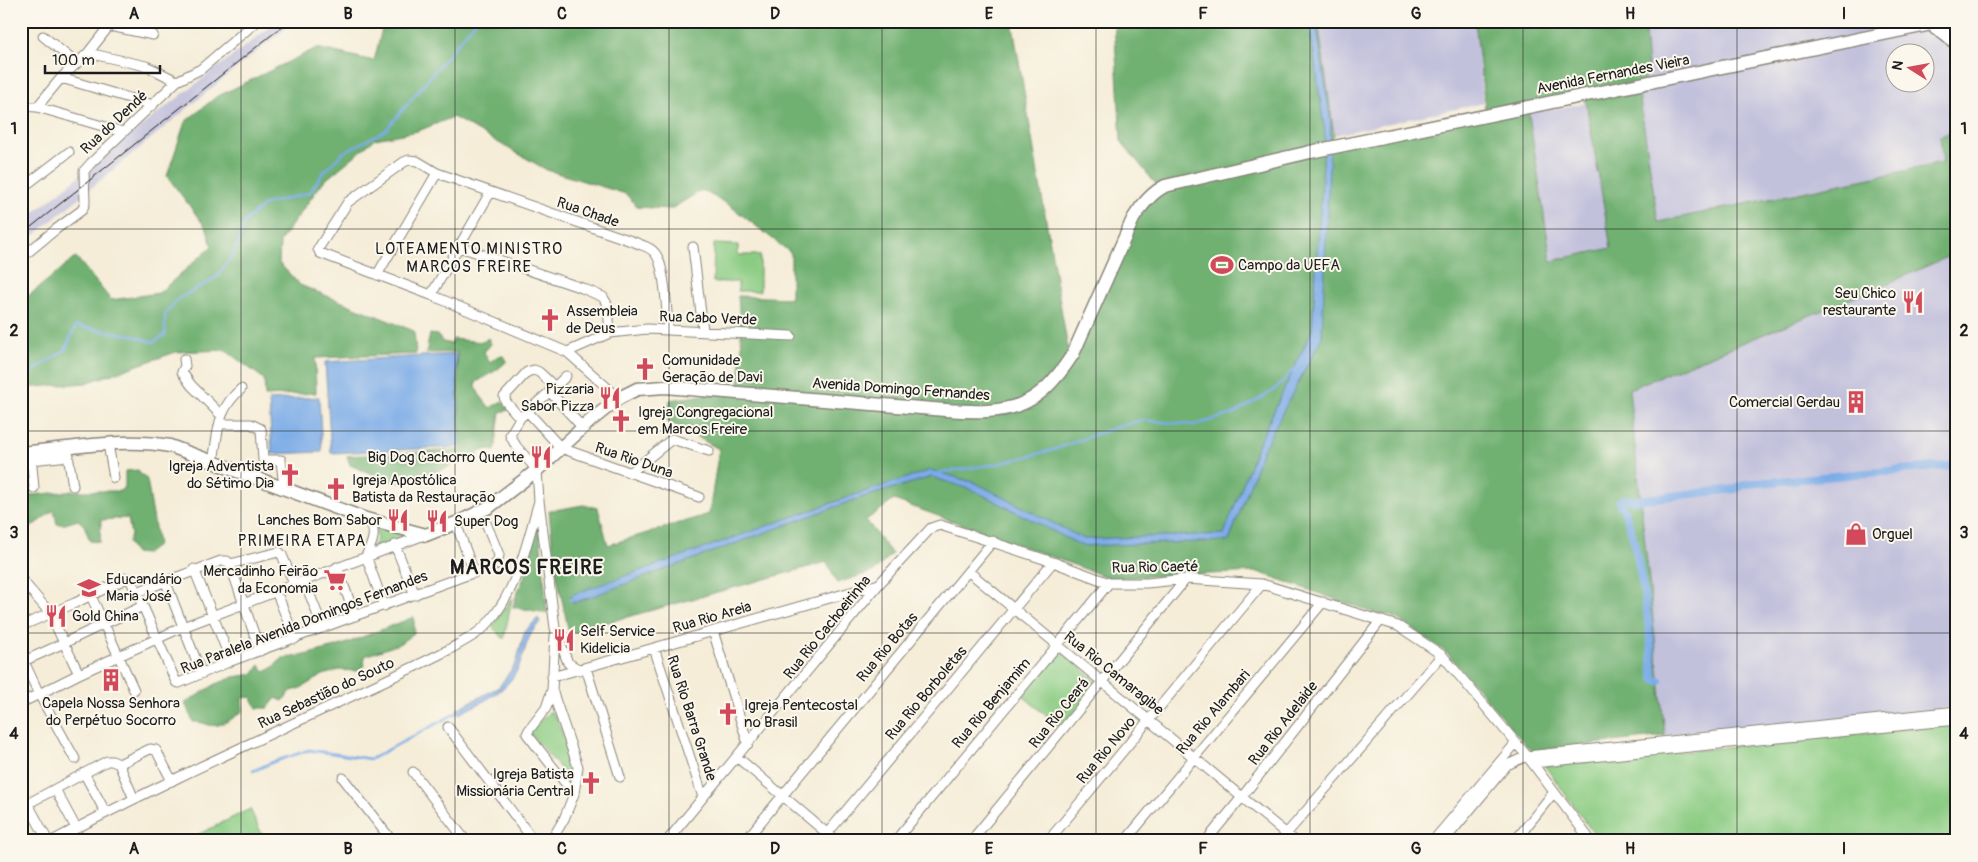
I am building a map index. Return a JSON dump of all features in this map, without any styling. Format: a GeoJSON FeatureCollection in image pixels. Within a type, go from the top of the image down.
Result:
{"type":"FeatureCollection","features":[{"type":"Feature","properties":{"kind":"main road","name":"Avenida Fernandes Vieira"},"geometry":{"type":"LineString","coordinates":[[1310,152],[1924,27],[1940,24],[1957,27]]}},
{"type":"Feature","properties":{"kind":"main road"},"geometry":{"type":"LineString","coordinates":[[1940,24],[1957,44]]}},
{"type":"Feature","properties":{"kind":"main road","name":"Avenida Domingo Fernandes"},"geometry":{"type":"LineString","coordinates":[[561,448],[620,398],[637,389],[665,388],[976,412],[1004,410],[1020,405],[1038,396],[1060,375],[1073,354],[1133,219],[1140,208],[1156,191],[1165,186],[1310,152]]}},
{"type":"Feature","properties":{"kind":"main road"},"geometry":{"type":"LineString","coordinates":[[29,457],[108,444],[152,443],[178,448],[366,519],[426,535],[489,507],[537,470],[561,448]]}},
{"type":"Feature","properties":{"kind":"street","name":"Rua do Dendé"},"geometry":{"type":"LineString","coordinates":[[21,258],[82,210],[85,203],[84,171],[86,168],[177,81],[201,69],[256,22]]}},
{"type":"Feature","properties":{"kind":"street"},"geometry":{"type":"LineString","coordinates":[[37,107],[61,78],[88,52],[112,24],[153,35]]}},
{"type":"Feature","properties":{"kind":"street"},"geometry":{"type":"LineString","coordinates":[[43,36],[76,63]]}},
{"type":"Feature","properties":{"kind":"street"},"geometry":{"type":"LineString","coordinates":[[88,52],[146,66],[177,81]]}},
{"type":"Feature","properties":{"kind":"street"},"geometry":{"type":"LineString","coordinates":[[61,78],[153,105]]}},
{"type":"Feature","properties":{"kind":"street"},"geometry":{"type":"LineString","coordinates":[[21,106],[37,107],[123,132]]}},
{"type":"Feature","properties":{"kind":"street"},"geometry":{"type":"LineString","coordinates":[[21,189],[68,152]]}},
{"type":"Feature","properties":{"kind":"street","name":"Rua Chade"},"geometry":{"type":"LineString","coordinates":[[377,275],[318,252],[348,202],[404,162],[409,160],[417,161],[437,173],[654,251],[658,256],[662,269],[668,329]]}},
{"type":"Feature","properties":{"kind":"street"},"geometry":{"type":"LineString","coordinates":[[437,173],[377,275],[432,295],[567,352],[620,398]]}},
{"type":"Feature","properties":{"kind":"street"},"geometry":{"type":"LineString","coordinates":[[432,295],[490,192]]}},
{"type":"Feature","properties":{"kind":"street"},"geometry":{"type":"LineString","coordinates":[[460,247],[582,288],[603,297],[608,306],[610,333]]}},
{"type":"Feature","properties":{"kind":"street"},"geometry":{"type":"LineString","coordinates":[[693,247],[703,330]]}},
{"type":"Feature","properties":{"kind":"street","name":"Rua Cabo Verde"},"geometry":{"type":"LineString","coordinates":[[567,352],[610,333],[668,329],[791,336]]}},
{"type":"Feature","properties":{"kind":"street"},"geometry":{"type":"LineString","coordinates":[[184,359],[185,366],[182,372],[221,415]]}},
{"type":"Feature","properties":{"kind":"street"},"geometry":{"type":"LineString","coordinates":[[520,418],[504,397],[527,372],[537,370],[583,428]]}},
{"type":"Feature","properties":{"kind":"street"},"geometry":{"type":"LineString","coordinates":[[566,376],[520,418],[510,432],[511,439],[537,470],[539,501],[555,628],[552,690],[546,708],[527,734],[574,794]]}},
{"type":"Feature","properties":{"kind":"street"},"geometry":{"type":"LineString","coordinates":[[213,461],[221,415],[227,402],[241,389]]}},
{"type":"Feature","properties":{"kind":"street"},"geometry":{"type":"LineString","coordinates":[[528,411],[561,448]]}},
{"type":"Feature","properties":{"kind":"street"},"geometry":{"type":"LineString","coordinates":[[224,424],[250,424],[261,429],[263,460],[281,460],[284,488]]}},
{"type":"Feature","properties":{"kind":"street"},"geometry":{"type":"LineString","coordinates":[[630,473],[672,439],[708,451]]}},
{"type":"Feature","properties":{"kind":"street"},"geometry":{"type":"LineString","coordinates":[[108,444],[114,478]]}},
{"type":"Feature","properties":{"kind":"street","name":"Rua Rio Duna"},"geometry":{"type":"LineString","coordinates":[[561,448],[699,497]]}},
{"type":"Feature","properties":{"kind":"street"},"geometry":{"type":"LineString","coordinates":[[68,452],[73,486]]}},
{"type":"Feature","properties":{"kind":"street"},"geometry":{"type":"LineString","coordinates":[[21,465],[29,457]]}},
{"type":"Feature","properties":{"kind":"street"},"geometry":{"type":"LineString","coordinates":[[29,457],[34,488]]}},
{"type":"Feature","properties":{"kind":"street","name":"Rua Sebastião do Souto"},"geometry":{"type":"LineString","coordinates":[[52,841],[134,799],[430,659],[477,633],[488,623],[502,605],[512,585],[523,557],[539,501]]}},
{"type":"Feature","properties":{"kind":"street"},"geometry":{"type":"LineString","coordinates":[[366,519],[372,526],[374,538],[366,556],[384,606]]}},
{"type":"Feature","properties":{"kind":"street"},"geometry":{"type":"LineString","coordinates":[[456,523],[474,573]]}},
{"type":"Feature","properties":{"kind":"street","name":"Rua Paralela Avenida Domingos Fernandes"},"geometry":{"type":"LineString","coordinates":[[158,639],[177,683],[180,683],[231,661],[497,564],[500,555],[486,523]]}},
{"type":"Feature","properties":{"kind":"street","name":"Rua Rio Caeté"},"geometry":{"type":"LineString","coordinates":[[934,526],[940,525],[992,541],[1109,584],[1186,579],[1262,584],[1398,626],[1442,655],[1530,759],[1591,841]]}},
{"type":"Feature","properties":{"kind":"street","name":"Rua Rio Cachoeirinha"},"geometry":{"type":"LineString","coordinates":[[667,841],[879,584],[934,526]]}},
{"type":"Feature","properties":{"kind":"street"},"geometry":{"type":"LineString","coordinates":[[21,703],[182,627],[395,545],[426,535]]}},
{"type":"Feature","properties":{"kind":"street","name":"Rua Rio Botas"},"geometry":{"type":"LineString","coordinates":[[745,841],[992,541]]}},
{"type":"Feature","properties":{"kind":"street"},"geometry":{"type":"LineString","coordinates":[[395,545],[415,595]]}},
{"type":"Feature","properties":{"kind":"street"},"geometry":{"type":"LineString","coordinates":[[230,564],[279,552],[294,584]]}},
{"type":"Feature","properties":{"kind":"street"},"geometry":{"type":"LineString","coordinates":[[137,592],[194,569],[221,560],[227,561],[230,564],[260,651]]}},
{"type":"Feature","properties":{"kind":"street","name":"Rua Rio Borboletas"},"geometry":{"type":"LineString","coordinates":[[821,841],[1053,562]]}},
{"type":"Feature","properties":{"kind":"street"},"geometry":{"type":"LineString","coordinates":[[337,567],[356,616]]}},
{"type":"Feature","properties":{"kind":"street"},"geometry":{"type":"LineString","coordinates":[[194,569],[231,661]]}},
{"type":"Feature","properties":{"kind":"street","name":"Rua Rio Camaragibe"},"geometry":{"type":"LineString","coordinates":[[968,571],[1242,797],[1283,837],[1295,841]]}},
{"type":"Feature","properties":{"kind":"street"},"geometry":{"type":"LineString","coordinates":[[21,626],[129,578],[158,639]]}},
{"type":"Feature","properties":{"kind":"street"},"geometry":{"type":"LineString","coordinates":[[21,579],[50,614],[79,674]]}},
{"type":"Feature","properties":{"kind":"street","name":"Rua Rio Ceará"},"geometry":{"type":"LineString","coordinates":[[971,841],[1186,579]]}},
{"type":"Feature","properties":{"kind":"street"},"geometry":{"type":"LineString","coordinates":[[165,580],[201,673]]}},
{"type":"Feature","properties":{"kind":"street"},"geometry":{"type":"LineString","coordinates":[[304,580],[323,628]]}},
{"type":"Feature","properties":{"kind":"street","name":"Rua Rio Areia"},"geometry":{"type":"LineString","coordinates":[[552,678],[879,584]]}},
{"type":"Feature","properties":{"kind":"street","name":"Rua Rio Benjamim"},"geometry":{"type":"LineString","coordinates":[[895,841],[1109,584]]}},
{"type":"Feature","properties":{"kind":"street","name":"Rua Rio Novo"},"geometry":{"type":"LineString","coordinates":[[1048,841],[1262,584]]}},
{"type":"Feature","properties":{"kind":"street"},"geometry":{"type":"LineString","coordinates":[[276,591],[296,638]]}},
{"type":"Feature","properties":{"kind":"street"},"geometry":{"type":"LineString","coordinates":[[91,596],[134,690]]}},
{"type":"Feature","properties":{"kind":"street","name":"Rua Rio Alambari"},"geometry":{"type":"LineString","coordinates":[[1125,841],[1322,602]]}},
{"type":"Feature","properties":{"kind":"street"},"geometry":{"type":"LineString","coordinates":[[75,759],[39,694],[23,658],[64,643],[143,606]]}},
{"type":"Feature","properties":{"kind":"street","name":"Rua Rio Adelaide"},"geometry":{"type":"LineString","coordinates":[[1206,841],[1381,620]]}},
{"type":"Feature","properties":{"kind":"street"},"geometry":{"type":"LineString","coordinates":[[555,628],[568,663],[583,669],[620,777]]}},
{"type":"Feature","properties":{"kind":"street"},"geometry":{"type":"LineString","coordinates":[[713,631],[748,744]]}},
{"type":"Feature","properties":{"kind":"street","name":"Rua Rio Barra Grande"},"geometry":{"type":"LineString","coordinates":[[654,648],[703,797]]}},
{"type":"Feature","properties":{"kind":"street"},"geometry":{"type":"LineString","coordinates":[[1283,837],[1442,655]]}},
{"type":"Feature","properties":{"kind":"street"},"geometry":{"type":"LineString","coordinates":[[551,841],[564,819],[574,794],[578,767],[552,690]]}},
{"type":"Feature","properties":{"kind":"street"},"geometry":{"type":"LineString","coordinates":[[1444,841],[1508,765],[1530,759],[1957,711]]}},
{"type":"Feature","properties":{"kind":"street"},"geometry":{"type":"LineString","coordinates":[[1530,759],[1957,720]]}},
{"type":"Feature","properties":{"kind":"street"},"geometry":{"type":"LineString","coordinates":[[448,727],[534,841]]}},
{"type":"Feature","properties":{"kind":"street"},"geometry":{"type":"LineString","coordinates":[[1433,841],[1516,744]]}},
{"type":"Feature","properties":{"kind":"street"},"geometry":{"type":"LineString","coordinates":[[48,841],[29,804],[30,802],[84,773],[109,761],[119,764],[150,749],[156,750],[172,781]]}},
{"type":"Feature","properties":{"kind":"street"},"geometry":{"type":"LineString","coordinates":[[737,758],[836,841]]}},
{"type":"Feature","properties":{"kind":"street"},"geometry":{"type":"LineString","coordinates":[[119,764],[134,799]]}},
{"type":"Feature","properties":{"kind":"street"},"geometry":{"type":"LineString","coordinates":[[412,772],[466,841]]}},
{"type":"Feature","properties":{"kind":"street"},"geometry":{"type":"LineString","coordinates":[[84,773],[106,813]]}},
{"type":"Feature","properties":{"kind":"street"},"geometry":{"type":"LineString","coordinates":[[343,778],[392,841]]}},
{"type":"Feature","properties":{"kind":"street"},"geometry":{"type":"LineString","coordinates":[[55,789],[76,828]]}},
{"type":"Feature","properties":{"kind":"street"},"geometry":{"type":"LineString","coordinates":[[1515,841],[1554,792]]}},
{"type":"Feature","properties":{"kind":"shaded area"},"geometry":{"type":"Polygon","coordinates":[[[278,21],[295,21],[21,246],[21,223],[158,113],[278,21]]]}},
{"type":"Feature","properties":{"kind":"shaded area"},"geometry":{"type":"Polygon","coordinates":[[[1318,21],[1475,21],[1483,103],[1335,135],[1318,21]]]}},
{"type":"Feature","properties":{"kind":"shaded area"},"geometry":{"type":"Polygon","coordinates":[[[1644,21],[1952,21],[1957,66],[1957,142],[1943,163],[1658,222],[1611,249],[1551,262],[1529,113],[1639,94],[1648,66],[1644,21]]]}},
{"type":"Feature","properties":{"kind":"shaded area"},"geometry":{"type":"Polygon","coordinates":[[[1957,242],[1957,707],[1665,736],[1629,389],[1875,289],[1952,255],[1957,242]]]}},
{"type":"Feature","properties":{"kind":"green space"},"geometry":{"type":"Polygon","coordinates":[[[384,21],[1012,21],[1068,349],[1060,372],[1133,219],[1159,188],[1121,141],[1114,21],[1318,21],[1334,134],[1330,147],[1486,116],[1475,21],[1644,21],[1648,66],[1639,94],[1658,222],[1943,163],[1940,136],[1957,131],[1957,242],[1952,255],[1875,289],[1629,389],[1665,736],[1531,751],[1447,653],[1404,623],[1389,615],[1377,614],[1258,572],[1110,578],[894,500],[866,520],[892,554],[875,571],[837,583],[827,562],[569,633],[554,562],[549,511],[583,505],[598,508],[608,545],[709,514],[719,449],[666,420],[670,400],[724,392],[738,393],[742,349],[738,296],[791,298],[791,253],[729,205],[702,190],[671,209],[637,207],[626,194],[547,170],[453,117],[418,131],[375,139],[323,182],[280,241],[279,263],[300,285],[414,331],[416,354],[315,358],[316,393],[265,396],[264,379],[225,350],[176,352],[86,383],[21,388],[21,302],[76,257],[111,300],[159,293],[212,246],[207,229],[167,176],[185,122],[216,97],[317,48],[374,61],[384,21]],[[1585,96],[1528,108],[1551,261],[1611,248],[1585,96]]]}},
{"type":"Feature","properties":{"kind":"green space"},"geometry":{"type":"Polygon","coordinates":[[[714,244],[738,245],[738,255],[760,255],[760,291],[738,291],[738,282],[713,282],[714,244]]]}},
{"type":"Feature","properties":{"kind":"green space"},"geometry":{"type":"Polygon","coordinates":[[[430,334],[437,335],[443,342],[452,344],[453,339],[483,342],[488,338],[491,344],[484,352],[490,362],[498,356],[503,356],[507,361],[475,383],[479,394],[490,408],[502,401],[509,410],[500,412],[495,451],[488,449],[478,452],[477,460],[457,462],[444,469],[404,483],[392,482],[350,465],[347,456],[461,450],[457,352],[426,353],[430,334]]]}},
{"type":"Feature","properties":{"kind":"green space"},"geometry":{"type":"Polygon","coordinates":[[[138,470],[147,480],[158,545],[146,554],[134,553],[128,542],[131,535],[128,518],[101,520],[100,542],[90,541],[84,525],[78,520],[57,524],[54,510],[23,533],[21,528],[21,496],[73,491],[120,491],[125,487],[125,471],[138,470]]]}},
{"type":"Feature","properties":{"kind":"green space"},"geometry":{"type":"Polygon","coordinates":[[[538,512],[547,613],[513,607],[529,563],[538,512]]]}},
{"type":"Feature","properties":{"kind":"green space"},"geometry":{"type":"Polygon","coordinates":[[[376,528],[412,535],[370,552],[377,538],[376,528]]]}},
{"type":"Feature","properties":{"kind":"green space"},"geometry":{"type":"Polygon","coordinates":[[[512,598],[504,639],[492,627],[512,598]]]}},
{"type":"Feature","properties":{"kind":"green space"},"geometry":{"type":"Polygon","coordinates":[[[414,617],[414,633],[399,644],[365,656],[364,666],[357,671],[339,670],[323,675],[299,689],[291,691],[283,701],[276,698],[268,708],[257,708],[251,697],[242,698],[243,711],[222,724],[213,726],[193,722],[185,703],[216,684],[234,677],[253,674],[260,665],[264,672],[271,669],[283,658],[301,656],[342,645],[414,617]]]}},
{"type":"Feature","properties":{"kind":"green space"},"geometry":{"type":"Polygon","coordinates":[[[1062,651],[1099,683],[1061,728],[1023,696],[1062,651]]]}},
{"type":"Feature","properties":{"kind":"green space"},"geometry":{"type":"Polygon","coordinates":[[[549,712],[552,712],[560,725],[571,765],[571,781],[529,732],[549,712]]]}},
{"type":"Feature","properties":{"kind":"green space"},"geometry":{"type":"Polygon","coordinates":[[[1957,723],[1957,841],[1599,841],[1545,766],[1957,723]]]}},
{"type":"Feature","properties":{"kind":"green space"},"geometry":{"type":"Polygon","coordinates":[[[250,809],[265,841],[191,841],[197,835],[250,809]]]}},
{"type":"Feature","properties":{"kind":"water"},"geometry":{"type":"Polygon","coordinates":[[[1309,21],[1316,21],[1331,123],[1322,337],[1263,450],[1229,541],[1082,546],[975,491],[932,477],[854,500],[574,603],[571,595],[851,496],[931,470],[976,483],[1084,539],[1224,534],[1256,449],[1312,330],[1325,134],[1309,21]]]}},
{"type":"Feature","properties":{"kind":"water"},"geometry":{"type":"Polygon","coordinates":[[[456,354],[460,447],[331,453],[325,362],[456,354]]]}},
{"type":"Feature","properties":{"kind":"water"},"geometry":{"type":"Polygon","coordinates":[[[319,397],[322,452],[272,454],[269,400],[319,397]]]}},
{"type":"Feature","properties":{"kind":"water"},"geometry":{"type":"Polygon","coordinates":[[[538,618],[540,622],[529,637],[520,664],[509,682],[494,695],[459,714],[457,709],[499,687],[516,663],[525,631],[538,618]]]}},
{"type":"Feature","properties":{"kind":"waterway"},"geometry":{"type":"LineString","coordinates":[[21,379],[65,350],[76,326],[130,335],[154,342],[165,335],[165,315],[178,299],[216,278],[234,253],[245,221],[265,204],[309,193],[323,173],[344,152],[386,130],[476,21]]}},
{"type":"Feature","properties":{"kind":"waterway"},"geometry":{"type":"LineString","coordinates":[[937,473],[997,464],[1053,450],[1142,420],[1194,425],[1233,414],[1273,391],[1298,365]]}},
{"type":"Feature","properties":{"kind":"waterway"},"geometry":{"type":"LineString","coordinates":[[1659,681],[1654,679],[1653,675],[1650,638],[1642,585],[1632,534],[1626,515],[1619,503],[1622,499],[1636,500],[1736,489],[1746,484],[1957,465]]}},
{"type":"Feature","properties":{"kind":"waterway"},"geometry":{"type":"LineString","coordinates":[[569,600],[576,598]]}},
{"type":"Feature","properties":{"kind":"waterway"},"geometry":{"type":"LineString","coordinates":[[253,771],[309,750],[371,759],[460,711]]}},
{"type":"Feature","properties":{"kind":"tram line"},"geometry":{"type":"LineString","coordinates":[[21,235],[289,21]]}},
{"type":"Feature","properties":{"kind":"place","name":"Campo da UEFA"},"geometry":{"type":"Point","coordinates":[1222,265]}},
{"type":"Feature","properties":{"kind":"place","name":"Seu Chico restaurante"},"geometry":{"type":"Point","coordinates":[1913,302]}},
{"type":"Feature","properties":{"kind":"place","name":"Assembleia de Deus"},"geometry":{"type":"Point","coordinates":[550,320]}},
{"type":"Feature","properties":{"kind":"place","name":"Comunidade Geração de Davi"},"geometry":{"type":"Point","coordinates":[645,369]}},
{"type":"Feature","properties":{"kind":"place","name":"Pizzaria Sabor Pizza"},"geometry":{"type":"Point","coordinates":[610,398]}},
{"type":"Feature","properties":{"kind":"place","name":"Comercial Gerdau"},"geometry":{"type":"Point","coordinates":[1856,402]}},
{"type":"Feature","properties":{"kind":"place","name":"Igreja Congregacional em Marcos Freire"},"geometry":{"type":"Point","coordinates":[621,421]}},
{"type":"Feature","properties":{"kind":"place","name":"Big Dog Cachorro Quente"},"geometry":{"type":"Point","coordinates":[541,457]}},
{"type":"Feature","properties":{"kind":"place","name":"Igreja Adventista do Sétimo Dia"},"geometry":{"type":"Point","coordinates":[290,475]}},
{"type":"Feature","properties":{"kind":"place","name":"Igreja Apostólica Batista da Restauração"},"geometry":{"type":"Point","coordinates":[336,489]}},
{"type":"Feature","properties":{"kind":"place","name":"Lanches Bom Sabor"},"geometry":{"type":"Point","coordinates":[398,520]}},
{"type":"Feature","properties":{"kind":"place","name":"Super Dog"},"geometry":{"type":"Point","coordinates":[437,521]}},
{"type":"Feature","properties":{"kind":"place","name":"Orguel"},"geometry":{"type":"Point","coordinates":[1856,534]}},
{"type":"Feature","properties":{"kind":"place","name":"Mercadinho Feirão da Economia"},"geometry":{"type":"Point","coordinates":[335,580]}},
{"type":"Feature","properties":{"kind":"place","name":"Educandário Maria José"},"geometry":{"type":"Point","coordinates":[89,588]}},
{"type":"Feature","properties":{"kind":"place","name":"Gold China"},"geometry":{"type":"Point","coordinates":[56,616]}},
{"type":"Feature","properties":{"kind":"place","name":"Self Service Kidelicia"},"geometry":{"type":"Point","coordinates":[564,640]}},
{"type":"Feature","properties":{"kind":"place","name":"Capela Nossa Senhora do Perpétuo Socorro"},"geometry":{"type":"Point","coordinates":[111,680]}},
{"type":"Feature","properties":{"kind":"place","name":"Igreja Pentecostal no Brasil"},"geometry":{"type":"Point","coordinates":[728,714]}},
{"type":"Feature","properties":{"kind":"place","name":"Igreja Batista Missionária Central"},"geometry":{"type":"Point","coordinates":[591,783]}},
{"type":"Feature","properties":{"kind":"district","name":"LOTEAMENTO MINISTRO MARCOS FREIRE"},"geometry":{"type":"Point","coordinates":[469,257]}},
{"type":"Feature","properties":{"kind":"district","name":"PRIMEIRA ETAPA"},"geometry":{"type":"Point","coordinates":[302,540]}},
{"type":"Feature","properties":{"kind":"district","name":"MARCOS FREIRE"},"geometry":{"type":"Point","coordinates":[527,567]}}]}
